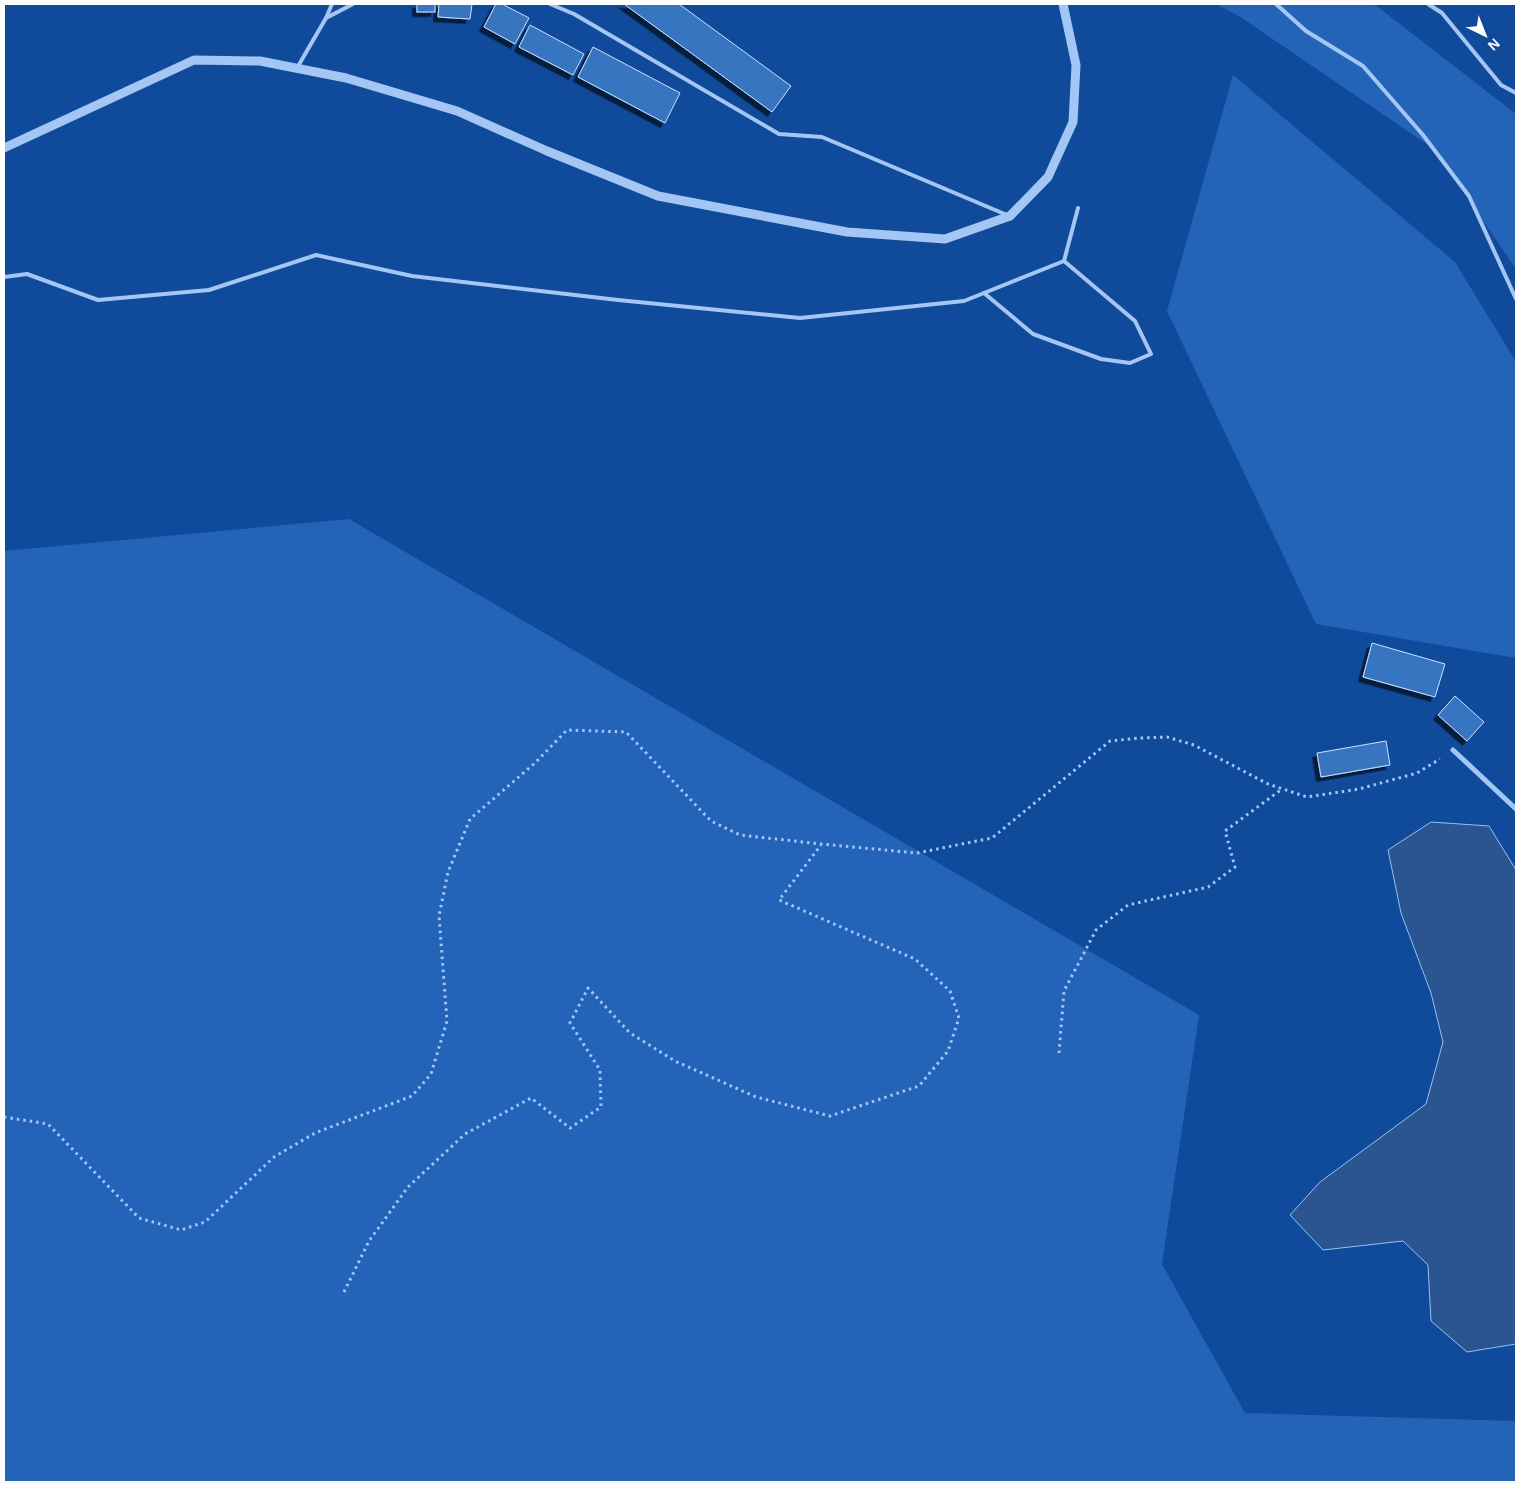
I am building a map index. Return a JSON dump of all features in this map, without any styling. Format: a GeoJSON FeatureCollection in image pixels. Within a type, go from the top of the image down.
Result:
{"type":"FeatureCollection","features":[{"type":"Feature","properties":{"kind":"street"},"geometry":{"type":"LineString","coordinates":[[4,148],[194,60],[260,61],[346,78],[457,111],[546,151],[658,196],[847,232],[945,238],[1010,216],[1048,177],[1073,122],[1076,65],[1065,5]]}},
{"type":"Feature","properties":{"kind":"street"},"geometry":{"type":"LineString","coordinates":[[1453,750],[1516,809]]}},
{"type":"Feature","properties":{"kind":"lane"},"geometry":{"type":"LineString","coordinates":[[296,68],[326,18],[332,4]]}},
{"type":"Feature","properties":{"kind":"lane"},"geometry":{"type":"LineString","coordinates":[[326,18],[353,4]]}},
{"type":"Feature","properties":{"kind":"lane"},"geometry":{"type":"LineString","coordinates":[[550,4],[574,14],[779,134],[822,137],[1010,216]]}},
{"type":"Feature","properties":{"kind":"lane"},"geometry":{"type":"LineString","coordinates":[[1276,4],[1306,31],[1363,66],[1423,135],[1469,196],[1516,299]]}},
{"type":"Feature","properties":{"kind":"lane"},"geometry":{"type":"LineString","coordinates":[[1428,4],[1442,13],[1501,85],[1516,93]]}},
{"type":"Feature","properties":{"kind":"lane"},"geometry":{"type":"LineString","coordinates":[[1064,261],[1078,208]]}},
{"type":"Feature","properties":{"kind":"lane"},"geometry":{"type":"LineString","coordinates":[[4,277],[28,274],[98,300],[209,290],[316,255],[412,276],[618,300],[800,318],[964,301],[1064,261]]}},
{"type":"Feature","properties":{"kind":"lane"},"geometry":{"type":"LineString","coordinates":[[984,294],[1033,334],[1101,359],[1130,364],[1151,354],[1135,321],[1064,261]]}},
{"type":"Feature","properties":{"kind":"path"},"geometry":{"type":"LineString","coordinates":[[4,1117],[48,1124],[139,1218],[181,1230],[205,1222],[274,1157],[315,1132],[412,1096],[431,1074],[447,1021],[439,916],[448,872],[470,819],[535,762],[567,730],[626,732],[711,821],[740,834],[917,853],[992,838],[1110,741],[1167,737],[1194,745],[1268,784],[1308,797],[1359,789],[1417,773],[1453,750]]}},
{"type":"Feature","properties":{"kind":"path"},"geometry":{"type":"LineString","coordinates":[[1059,1053],[1064,991],[1096,930],[1128,905],[1208,887],[1235,867],[1225,831],[1282,788]]}},
{"type":"Feature","properties":{"kind":"path"},"geometry":{"type":"LineString","coordinates":[[344,1292],[368,1241],[408,1188],[465,1134],[531,1098],[570,1128],[601,1107],[600,1070],[570,1023],[588,988],[630,1033],[675,1061],[756,1097],[830,1116],[919,1086],[948,1051],[959,1018],[950,991],[915,959],[779,900],[821,844]]}},
{"type":"Feature","properties":{"kind":"shaded area"},"geometry":{"type":"Polygon","coordinates":[[[1216,4],[1374,4],[1516,114],[1516,269],[1434,149],[1239,16],[1216,4]]]}},
{"type":"Feature","properties":{"kind":"shaded area"},"geometry":{"type":"Polygon","coordinates":[[[1233,75],[1455,262],[1516,362],[1516,658],[1316,624],[1167,311],[1233,75]]]}},
{"type":"Feature","properties":{"kind":"shaded area"},"geometry":{"type":"Polygon","coordinates":[[[349,519],[1199,1015],[1162,1264],[1245,1413],[1516,1421],[1516,1482],[4,1482],[4,551],[349,519]]]}},
{"type":"Feature","properties":{"kind":"shaded area"},"geometry":{"type":"Polygon","coordinates":[[[1431,822],[1489,826],[1516,870],[1516,1344],[1467,1352],[1431,1321],[1428,1265],[1403,1241],[1323,1250],[1290,1215],[1320,1182],[1426,1104],[1443,1042],[1431,993],[1401,913],[1388,850],[1431,822]]]}},
{"type":"Feature","properties":{"kind":"building"},"geometry":{"type":"Polygon","coordinates":[[[417,4],[435,4],[435,12],[417,12],[417,4]]]}},
{"type":"Feature","properties":{"kind":"building"},"geometry":{"type":"Polygon","coordinates":[[[439,4],[472,4],[470,19],[438,17],[439,4]]]}},
{"type":"Feature","properties":{"kind":"building"},"geometry":{"type":"Polygon","coordinates":[[[496,4],[502,4],[529,18],[515,44],[484,27],[496,4]]]}},
{"type":"Feature","properties":{"kind":"building"},"geometry":{"type":"Polygon","coordinates":[[[624,4],[679,4],[791,86],[772,112],[624,4]]]}},
{"type":"Feature","properties":{"kind":"building"},"geometry":{"type":"Polygon","coordinates":[[[530,25],[584,54],[573,75],[519,47],[530,25]]]}},
{"type":"Feature","properties":{"kind":"building"},"geometry":{"type":"Polygon","coordinates":[[[593,47],[680,93],[665,123],[578,77],[593,47]]]}},
{"type":"Feature","properties":{"kind":"building"},"geometry":{"type":"Polygon","coordinates":[[[1372,643],[1445,664],[1435,697],[1363,677],[1372,643]]]}},
{"type":"Feature","properties":{"kind":"building"},"geometry":{"type":"Polygon","coordinates":[[[1455,696],[1484,722],[1467,741],[1438,715],[1455,696]]]}},
{"type":"Feature","properties":{"kind":"building"},"geometry":{"type":"Polygon","coordinates":[[[1386,741],[1390,765],[1321,777],[1317,753],[1386,741]]]}}]}
